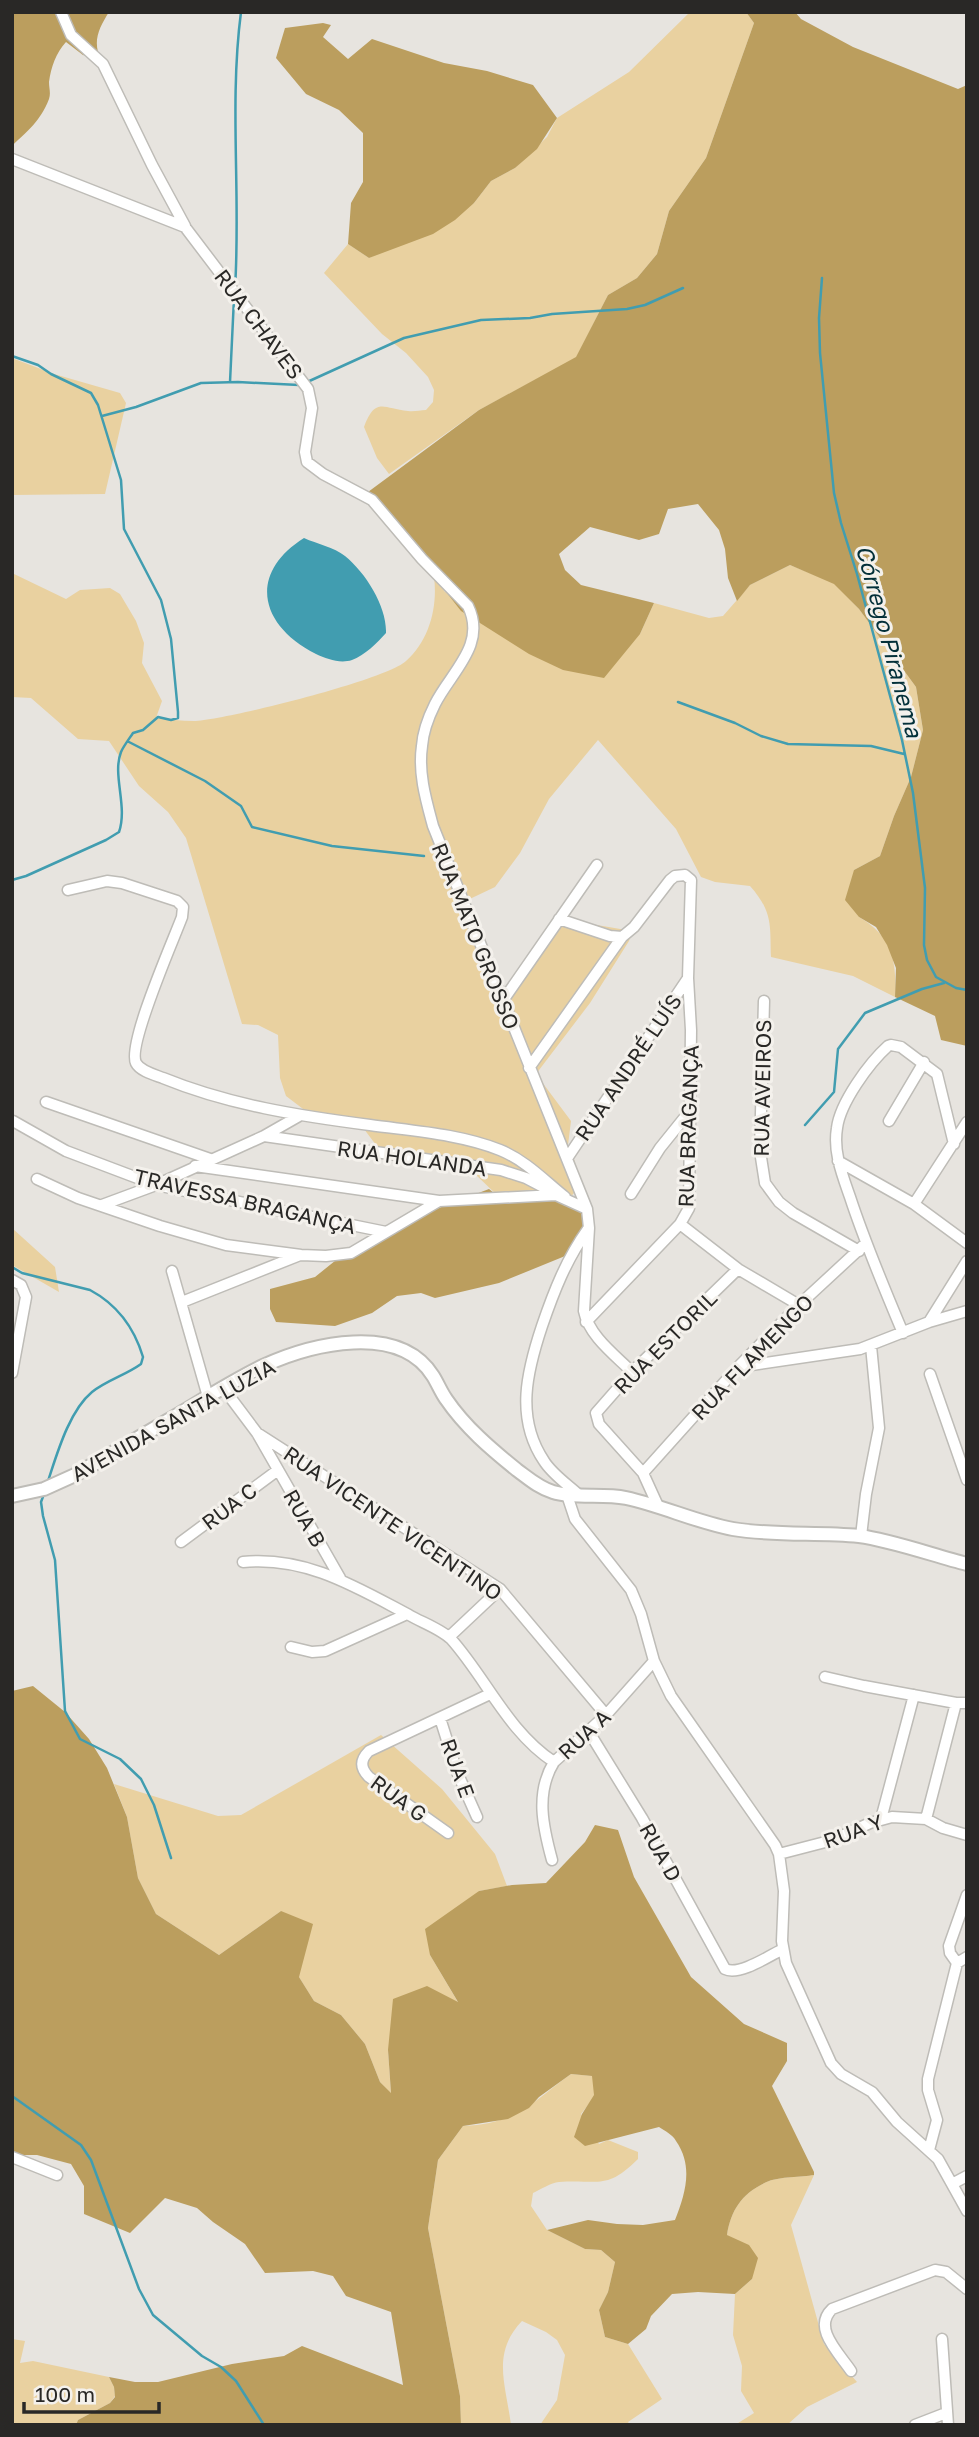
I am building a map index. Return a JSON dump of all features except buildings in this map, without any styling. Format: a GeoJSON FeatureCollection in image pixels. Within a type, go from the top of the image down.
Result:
{"type":"FeatureCollection","features":[{"type":"Feature","properties":{"kind":"street"},"geometry":{"type":"LineString","coordinates":[[61,12],[71,35],[103,64],[185,227]]}},
{"type":"Feature","properties":{"kind":"street"},"geometry":{"type":"LineString","coordinates":[[12,159],[185,227]]}},
{"type":"Feature","properties":{"kind":"street","name":"RUA CHAVES"},"geometry":{"type":"LineString","coordinates":[[185,227],[308,389],[312,408],[305,452],[307,461],[323,474],[372,500],[422,559],[468,606],[475,627],[474,637],[462,661]]}},
{"type":"Feature","properties":{"kind":"street","name":"RUA MATO GROSSO"},"geometry":{"type":"LineString","coordinates":[[462,661],[434,705],[427,724],[422,744],[422,783],[433,827],[587,1209]]}},
{"type":"Feature","properties":{"kind":"street"},"geometry":{"type":"LineString","coordinates":[[502,1002],[597,865]]}},
{"type":"Feature","properties":{"kind":"street","name":"RUA BRAGANÇA"},"geometry":{"type":"LineString","coordinates":[[622,937],[634,927],[665,884],[675,876],[688,877],[692,884],[688,978],[691,1030],[689,1208],[680,1224],[738,1269],[799,1305]]}},
{"type":"Feature","properties":{"kind":"street"},"geometry":{"type":"LineString","coordinates":[[68,890],[96,882],[122,883],[181,904],[182,917],[138,1028],[135,1046],[136,1063],[140,1068],[174,1082],[246,1104],[299,1116],[430,1134],[488,1146],[516,1158],[560,1196],[587,1209],[589,1228],[584,1311],[586,1322],[632,1372]]}},
{"type":"Feature","properties":{"kind":"street"},"geometry":{"type":"LineString","coordinates":[[559,919],[610,936],[622,937]]}},
{"type":"Feature","properties":{"kind":"street"},"geometry":{"type":"LineString","coordinates":[[529,1068],[622,937]]}},
{"type":"Feature","properties":{"kind":"street","name":"RUA ANDRÉ LUÍS"},"geometry":{"type":"LineString","coordinates":[[568,1157],[688,978]]}},
{"type":"Feature","properties":{"kind":"street","name":"RUA AVEIROS"},"geometry":{"type":"LineString","coordinates":[[764,1001],[760,1152],[765,1183],[779,1202],[793,1213],[862,1248]]}},
{"type":"Feature","properties":{"kind":"street"},"geometry":{"type":"LineString","coordinates":[[903,1333],[862,1248],[838,1161],[836,1142],[840,1116],[856,1086],[883,1051],[891,1045],[901,1047],[937,1074],[954,1144]]}},
{"type":"Feature","properties":{"kind":"street"},"geometry":{"type":"LineString","coordinates":[[889,1121],[924,1062]]}},
{"type":"Feature","properties":{"kind":"street"},"geometry":{"type":"LineString","coordinates":[[46,1102],[210,1159]]}},
{"type":"Feature","properties":{"kind":"street"},"geometry":{"type":"LineString","coordinates":[[631,1194],[660,1148],[689,1112]]}},
{"type":"Feature","properties":{"kind":"street"},"geometry":{"type":"LineString","coordinates":[[101,1205],[156,1185],[264,1136],[299,1116]]}},
{"type":"Feature","properties":{"kind":"street","name":"TRAVESSA BRAGANÇA"},"geometry":{"type":"LineString","coordinates":[[13,1121],[66,1151],[156,1185],[386,1232],[439,1202]]}},
{"type":"Feature","properties":{"kind":"street"},"geometry":{"type":"LineString","coordinates":[[914,1204],[967,1122]]}},
{"type":"Feature","properties":{"kind":"street","name":"RUA HOLANDA"},"geometry":{"type":"LineString","coordinates":[[264,1136],[501,1170],[526,1178],[560,1196]]}},
{"type":"Feature","properties":{"kind":"street"},"geometry":{"type":"LineString","coordinates":[[838,1161],[914,1204],[967,1242]]}},
{"type":"Feature","properties":{"kind":"street"},"geometry":{"type":"LineString","coordinates":[[195,1166],[439,1202],[560,1196]]}},
{"type":"Feature","properties":{"kind":"street"},"geometry":{"type":"LineString","coordinates":[[37,1179],[71,1195],[160,1226],[226,1245],[301,1255],[340,1256],[360,1248],[386,1232]]}},
{"type":"Feature","properties":{"kind":"street"},"geometry":{"type":"LineString","coordinates":[[586,1322],[680,1224]]}},
{"type":"Feature","properties":{"kind":"street"},"geometry":{"type":"LineString","coordinates":[[589,1228],[571,1254],[555,1287],[528,1372],[528,1424],[537,1449],[573,1495],[572,1512],[591,1542],[631,1590],[641,1614],[654,1661],[671,1696],[757,1818],[779,1854],[784,1891],[783,1949],[786,1964],[831,2063],[841,2074],[872,2092],[897,2122],[939,2160],[967,2211]]}},
{"type":"Feature","properties":{"kind":"street","name":"RUA FLAMENGO"},"geometry":{"type":"LineString","coordinates":[[643,1473],[738,1367],[799,1305],[862,1248]]}},
{"type":"Feature","properties":{"kind":"street"},"geometry":{"type":"LineString","coordinates":[[182,1302],[301,1255]]}},
{"type":"Feature","properties":{"kind":"street"},"geometry":{"type":"LineString","coordinates":[[929,1322],[967,1261]]}},
{"type":"Feature","properties":{"kind":"street","name":"RUA ESTORIL"},"geometry":{"type":"LineString","coordinates":[[643,1473],[599,1423],[596,1417],[598,1410],[632,1372],[738,1269]]}},
{"type":"Feature","properties":{"kind":"street"},"geometry":{"type":"LineString","coordinates":[[172,1271],[208,1397]]}},
{"type":"Feature","properties":{"kind":"street"},"geometry":{"type":"LineString","coordinates":[[12,1280],[21,1285],[26,1297],[12,1373]]}},
{"type":"Feature","properties":{"kind":"street"},"geometry":{"type":"LineString","coordinates":[[738,1367],[871,1346],[929,1322],[967,1311]]}},
{"type":"Feature","properties":{"kind":"street","name":"AVENIDA SANTA LUZIA"},"geometry":{"type":"LineString","coordinates":[[12,1496],[44,1489],[75,1475],[266,1365],[338,1344],[390,1345],[410,1353],[428,1368],[458,1415],[489,1447],[536,1485],[549,1491],[573,1495],[607,1495],[658,1506],[690,1518],[761,1533],[861,1536],[967,1564]]}},
{"type":"Feature","properties":{"kind":"street"},"geometry":{"type":"LineString","coordinates":[[861,1536],[879,1428],[871,1346]]}},
{"type":"Feature","properties":{"kind":"street"},"geometry":{"type":"LineString","coordinates":[[930,1374],[967,1480]]}},
{"type":"Feature","properties":{"kind":"street","name":"RUA B"},"geometry":{"type":"LineString","coordinates":[[224,1389],[257,1433],[340,1578]]}},
{"type":"Feature","properties":{"kind":"street","name":"RUA VICENTE VICENTINO"},"geometry":{"type":"LineString","coordinates":[[257,1433],[500,1589],[606,1715]]}},
{"type":"Feature","properties":{"kind":"street","name":"RUA C"},"geometry":{"type":"LineString","coordinates":[[181,1542],[278,1470]]}},
{"type":"Feature","properties":{"kind":"street"},"geometry":{"type":"LineString","coordinates":[[643,1473],[658,1506]]}},
{"type":"Feature","properties":{"kind":"street"},"geometry":{"type":"LineString","coordinates":[[243,1562],[281,1562],[340,1578],[449,1637],[517,1728],[554,1762]]}},
{"type":"Feature","properties":{"kind":"street"},"geometry":{"type":"LineString","coordinates":[[449,1637],[500,1589]]}},
{"type":"Feature","properties":{"kind":"street"},"geometry":{"type":"LineString","coordinates":[[291,1647],[312,1652],[325,1651],[407,1614]]}},
{"type":"Feature","properties":{"kind":"street","name":"RUA A"},"geometry":{"type":"LineString","coordinates":[[552,1860],[545,1836],[542,1795],[544,1782],[554,1762],[606,1715],[654,1661]]}},
{"type":"Feature","properties":{"kind":"street"},"geometry":{"type":"LineString","coordinates":[[825,1677],[961,1703],[926,1819]]}},
{"type":"Feature","properties":{"kind":"street","name":"RUA E"},"geometry":{"type":"LineString","coordinates":[[364,1756],[369,1751],[490,1694]]}},
{"type":"Feature","properties":{"kind":"street"},"geometry":{"type":"LineString","coordinates":[[881,1819],[914,1695]]}},
{"type":"Feature","properties":{"kind":"street","name":"RUA E"},"geometry":{"type":"LineString","coordinates":[[440,1718],[457,1772],[478,1817]]}},
{"type":"Feature","properties":{"kind":"street","name":"RUA D"},"geometry":{"type":"LineString","coordinates":[[589,1732],[642,1818],[725,1969],[731,1972],[740,1970],[783,1949]]}},
{"type":"Feature","properties":{"kind":"street","name":"RUA G"},"geometry":{"type":"LineString","coordinates":[[364,1756],[362,1768],[369,1777],[448,1833]]}},
{"type":"Feature","properties":{"kind":"street","name":"RUA Y"},"geometry":{"type":"LineString","coordinates":[[779,1854],[833,1840],[881,1819],[905,1816],[926,1819],[943,1828],[967,1835]]}},
{"type":"Feature","properties":{"kind":"street"},"geometry":{"type":"LineString","coordinates":[[929,2150],[937,2120],[928,2090],[928,2079],[962,1960],[950,1953],[949,1946],[967,1895]]}},
{"type":"Feature","properties":{"kind":"street"},"geometry":{"type":"LineString","coordinates":[[12,2157],[57,2175]]}},
{"type":"Feature","properties":{"kind":"street"},"geometry":{"type":"LineString","coordinates":[[952,2185],[967,2176]]}},
{"type":"Feature","properties":{"kind":"street"},"geometry":{"type":"LineString","coordinates":[[851,2371],[824,2328],[825,2317],[832,2309],[935,2270],[949,2274],[967,2290]]}},
{"type":"Feature","properties":{"kind":"street"},"geometry":{"type":"LineString","coordinates":[[942,2339],[948,2425]]}},
{"type":"Feature","properties":{"kind":"street"},"geometry":{"type":"LineString","coordinates":[[915,2425],[946,2413]]}},
{"type":"Feature","properties":{"kind":"shaded area"},"geometry":{"type":"Polygon","coordinates":[[[12,12],[109,12],[99,31],[98,52],[94,58],[83,55],[66,42],[62,46],[51,71],[50,97],[42,114],[12,146],[12,12]]]}},
{"type":"Feature","properties":{"kind":"shaded area"},"geometry":{"type":"Polygon","coordinates":[[[690,12],[746,12],[754,23],[706,158],[669,211],[657,254],[637,278],[608,295],[576,358],[479,410],[389,474],[377,458],[364,427],[368,417],[372,411],[381,407],[426,410],[433,402],[434,390],[428,377],[406,353],[382,334],[324,273],[348,244],[369,258],[474,203],[491,181],[515,168],[547,137],[557,118],[629,72],[690,12]]]}},
{"type":"Feature","properties":{"kind":"shaded area"},"geometry":{"type":"Polygon","coordinates":[[[746,12],[795,12],[801,19],[853,47],[958,89],[967,85],[967,1046],[941,1040],[935,1016],[895,997],[896,968],[887,945],[876,927],[859,917],[845,900],[854,870],[880,856],[911,777],[923,730],[916,687],[859,609],[834,584],[790,565],[750,585],[737,601],[728,578],[725,549],[719,530],[698,504],[668,509],[659,534],[639,540],[590,527],[559,554],[565,570],[581,585],[654,603],[640,634],[604,678],[563,670],[529,654],[461,611],[368,492],[479,410],[576,357],[608,295],[637,278],[657,254],[669,211],[706,158],[754,23],[746,12]]]}},
{"type":"Feature","properties":{"kind":"shaded area"},"geometry":{"type":"Polygon","coordinates":[[[323,23],[331,25],[323,37],[348,59],[372,39],[444,63],[487,71],[533,85],[557,118],[537,149],[515,168],[491,181],[474,203],[455,220],[433,234],[369,258],[348,244],[351,203],[363,182],[363,133],[339,110],[306,94],[276,58],[285,28],[323,23]]]}},
{"type":"Feature","properties":{"kind":"shaded area"},"geometry":{"type":"Polygon","coordinates":[[[12,358],[54,374],[120,393],[126,403],[105,494],[12,495],[12,358]]]}},
{"type":"Feature","properties":{"kind":"shaded area"},"geometry":{"type":"Polygon","coordinates":[[[790,565],[834,583],[859,609],[916,687],[923,730],[911,777],[880,856],[854,870],[859,917],[879,932],[890,951],[895,972],[895,997],[853,976],[771,957],[769,919],[763,904],[750,886],[715,882],[701,877],[676,829],[598,740],[549,799],[520,853],[495,887],[455,906],[509,999],[559,914],[585,923],[632,931],[629,941],[590,1003],[536,1074],[571,1121],[568,1145],[575,1162],[577,1177],[574,1193],[567,1201],[499,1197],[474,1173],[458,1168],[411,1167],[385,1157],[364,1129],[315,1118],[286,1096],[280,1078],[278,1035],[258,1025],[242,1024],[186,838],[168,812],[139,786],[109,741],[78,739],[31,698],[12,697],[12,573],[66,599],[80,590],[110,588],[120,594],[136,621],[144,643],[142,663],[162,701],[156,718],[194,721],[304,698],[369,678],[406,661],[421,644],[430,623],[435,600],[434,577],[445,592],[640,634],[654,603],[709,618],[723,616],[750,585],[790,565]]]}},
{"type":"Feature","properties":{"kind":"shaded area"},"geometry":{"type":"Polygon","coordinates":[[[489,1189],[499,1197],[567,1201],[583,1209],[585,1227],[570,1254],[499,1283],[435,1298],[421,1293],[397,1296],[372,1313],[335,1326],[276,1322],[270,1309],[270,1289],[315,1277],[351,1248],[394,1225],[489,1189]]]}},
{"type":"Feature","properties":{"kind":"shaded area"},"geometry":{"type":"Polygon","coordinates":[[[12,1228],[55,1267],[59,1292],[12,1265],[12,1228]]]}},
{"type":"Feature","properties":{"kind":"shaded area"},"geometry":{"type":"Polygon","coordinates":[[[33,1686],[65,1712],[89,1739],[107,1768],[127,1817],[138,1878],[156,1914],[219,1955],[281,1911],[313,1924],[299,1977],[314,2001],[341,2015],[365,2044],[380,2082],[391,2093],[388,2050],[393,1999],[427,1986],[458,2002],[430,1955],[425,1929],[479,1891],[546,1883],[585,1842],[595,1825],[618,1830],[634,1877],[691,1977],[744,2024],[787,2043],[787,2061],[772,2086],[814,2175],[769,2181],[752,2190],[735,2209],[727,2235],[749,2245],[758,2258],[752,2279],[735,2294],[672,2294],[651,2316],[646,2329],[628,2344],[605,2337],[599,2310],[608,2292],[615,2262],[601,2250],[585,2249],[547,2230],[588,2220],[643,2225],[675,2220],[686,2180],[685,2161],[675,2139],[659,2127],[585,2146],[574,2137],[582,2114],[594,2095],[592,2076],[571,2074],[539,2097],[529,2108],[508,2119],[463,2126],[438,2160],[428,2228],[460,2396],[461,2425],[76,2425],[78,2420],[110,2403],[115,2397],[109,2377],[135,2382],[158,2382],[232,2364],[284,2356],[302,2346],[403,2385],[391,2312],[346,2296],[333,2276],[313,2271],[265,2273],[245,2244],[197,2208],[165,2198],[130,2233],[84,2214],[84,2186],[71,2164],[37,2155],[12,2155],[12,1691],[33,1686]]]}},
{"type":"Feature","properties":{"kind":"shaded area"},"geometry":{"type":"Polygon","coordinates":[[[381,1735],[442,1789],[495,1854],[507,1886],[479,1891],[430,1955],[459,2004],[388,2050],[391,2094],[380,2082],[365,2044],[341,2015],[314,2001],[299,1977],[281,1911],[219,1955],[156,1914],[138,1878],[127,1817],[114,1784],[218,1816],[241,1815],[381,1735]]]}},
{"type":"Feature","properties":{"kind":"shaded area"},"geometry":{"type":"Polygon","coordinates":[[[571,2074],[593,2076],[595,2096],[581,2114],[599,2144],[608,2140],[638,2152],[638,2159],[609,2180],[559,2182],[549,2185],[533,2193],[531,2206],[547,2230],[585,2249],[601,2250],[615,2262],[608,2292],[599,2310],[605,2337],[628,2344],[662,2399],[628,2422],[630,2425],[540,2425],[557,2400],[565,2355],[557,2340],[522,2321],[506,2345],[504,2357],[504,2383],[511,2425],[461,2425],[460,2396],[428,2228],[438,2160],[463,2126],[497,2121],[510,2116],[533,2103],[571,2074]]]}},
{"type":"Feature","properties":{"kind":"shaded area"},"geometry":{"type":"Polygon","coordinates":[[[814,2175],[791,2225],[824,2344],[857,2382],[807,2407],[787,2425],[735,2425],[754,2413],[741,2391],[742,2366],[733,2335],[735,2294],[752,2279],[727,2235],[729,2226],[740,2202],[760,2185],[779,2179],[814,2175]]]}},
{"type":"Feature","properties":{"kind":"shaded area"},"geometry":{"type":"Polygon","coordinates":[[[12,2339],[25,2341],[20,2363],[33,2361],[109,2377],[115,2396],[110,2403],[78,2420],[76,2425],[12,2425],[12,2339]]]}},
{"type":"Feature","properties":{"kind":"water"},"geometry":{"type":"Polygon","coordinates":[[[304,538],[345,556],[367,581],[379,602],[386,633],[357,658],[338,661],[316,654],[282,629],[273,614],[268,599],[268,583],[274,567],[286,552],[304,538]]]}},
{"type":"Feature","properties":{"kind":"waterway"},"geometry":{"type":"LineString","coordinates":[[235,288],[235,116],[241,12]]}},
{"type":"Feature","properties":{"kind":"waterway","name":"Córrego Piranema"},"geometry":{"type":"LineString","coordinates":[[822,278],[820,353],[834,493],[902,740],[913,793],[925,888],[924,945],[927,960],[936,977],[956,988],[967,990]]}},
{"type":"Feature","properties":{"kind":"waterway"},"geometry":{"type":"LineString","coordinates":[[305,383],[404,338],[481,320],[627,309],[645,305],[683,288]]}},
{"type":"Feature","properties":{"kind":"waterway"},"geometry":{"type":"LineString","coordinates":[[230,382],[234,298]]}},
{"type":"Feature","properties":{"kind":"waterway"},"geometry":{"type":"LineString","coordinates":[[12,356],[38,365],[91,393],[98,405],[121,480],[124,529],[161,600],[171,639],[178,712],[178,718],[171,720],[158,717],[143,730],[133,733],[122,750],[118,771],[122,812],[119,832],[12,880]]}},
{"type":"Feature","properties":{"kind":"waterway"},"geometry":{"type":"LineString","coordinates":[[102,416],[136,407],[201,383],[299,385]]}},
{"type":"Feature","properties":{"kind":"waterway"},"geometry":{"type":"LineString","coordinates":[[678,702],[735,723],[761,736],[788,744],[871,746],[904,754]]}},
{"type":"Feature","properties":{"kind":"waterway"},"geometry":{"type":"LineString","coordinates":[[129,742],[205,781],[241,806],[252,827],[332,846],[424,856]]}},
{"type":"Feature","properties":{"kind":"waterway"},"geometry":{"type":"LineString","coordinates":[[805,1125],[834,1092],[838,1049],[865,1013],[922,989],[944,983]]}},
{"type":"Feature","properties":{"kind":"waterway"},"geometry":{"type":"LineString","coordinates":[[12,1267],[22,1273],[90,1290],[100,1296],[124,1318],[143,1357],[141,1364],[98,1388],[84,1400],[70,1421],[48,1481]]}},
{"type":"Feature","properties":{"kind":"waterway"},"geometry":{"type":"LineString","coordinates":[[44,1494],[41,1502],[43,1516],[55,1560],[65,1711],[80,1739],[120,1759],[141,1779],[154,1805],[171,1858]]}},
{"type":"Feature","properties":{"kind":"waterway"},"geometry":{"type":"LineString","coordinates":[[12,2096],[81,2145],[91,2160],[139,2289],[153,2315],[236,2381],[264,2425]]}}]}
